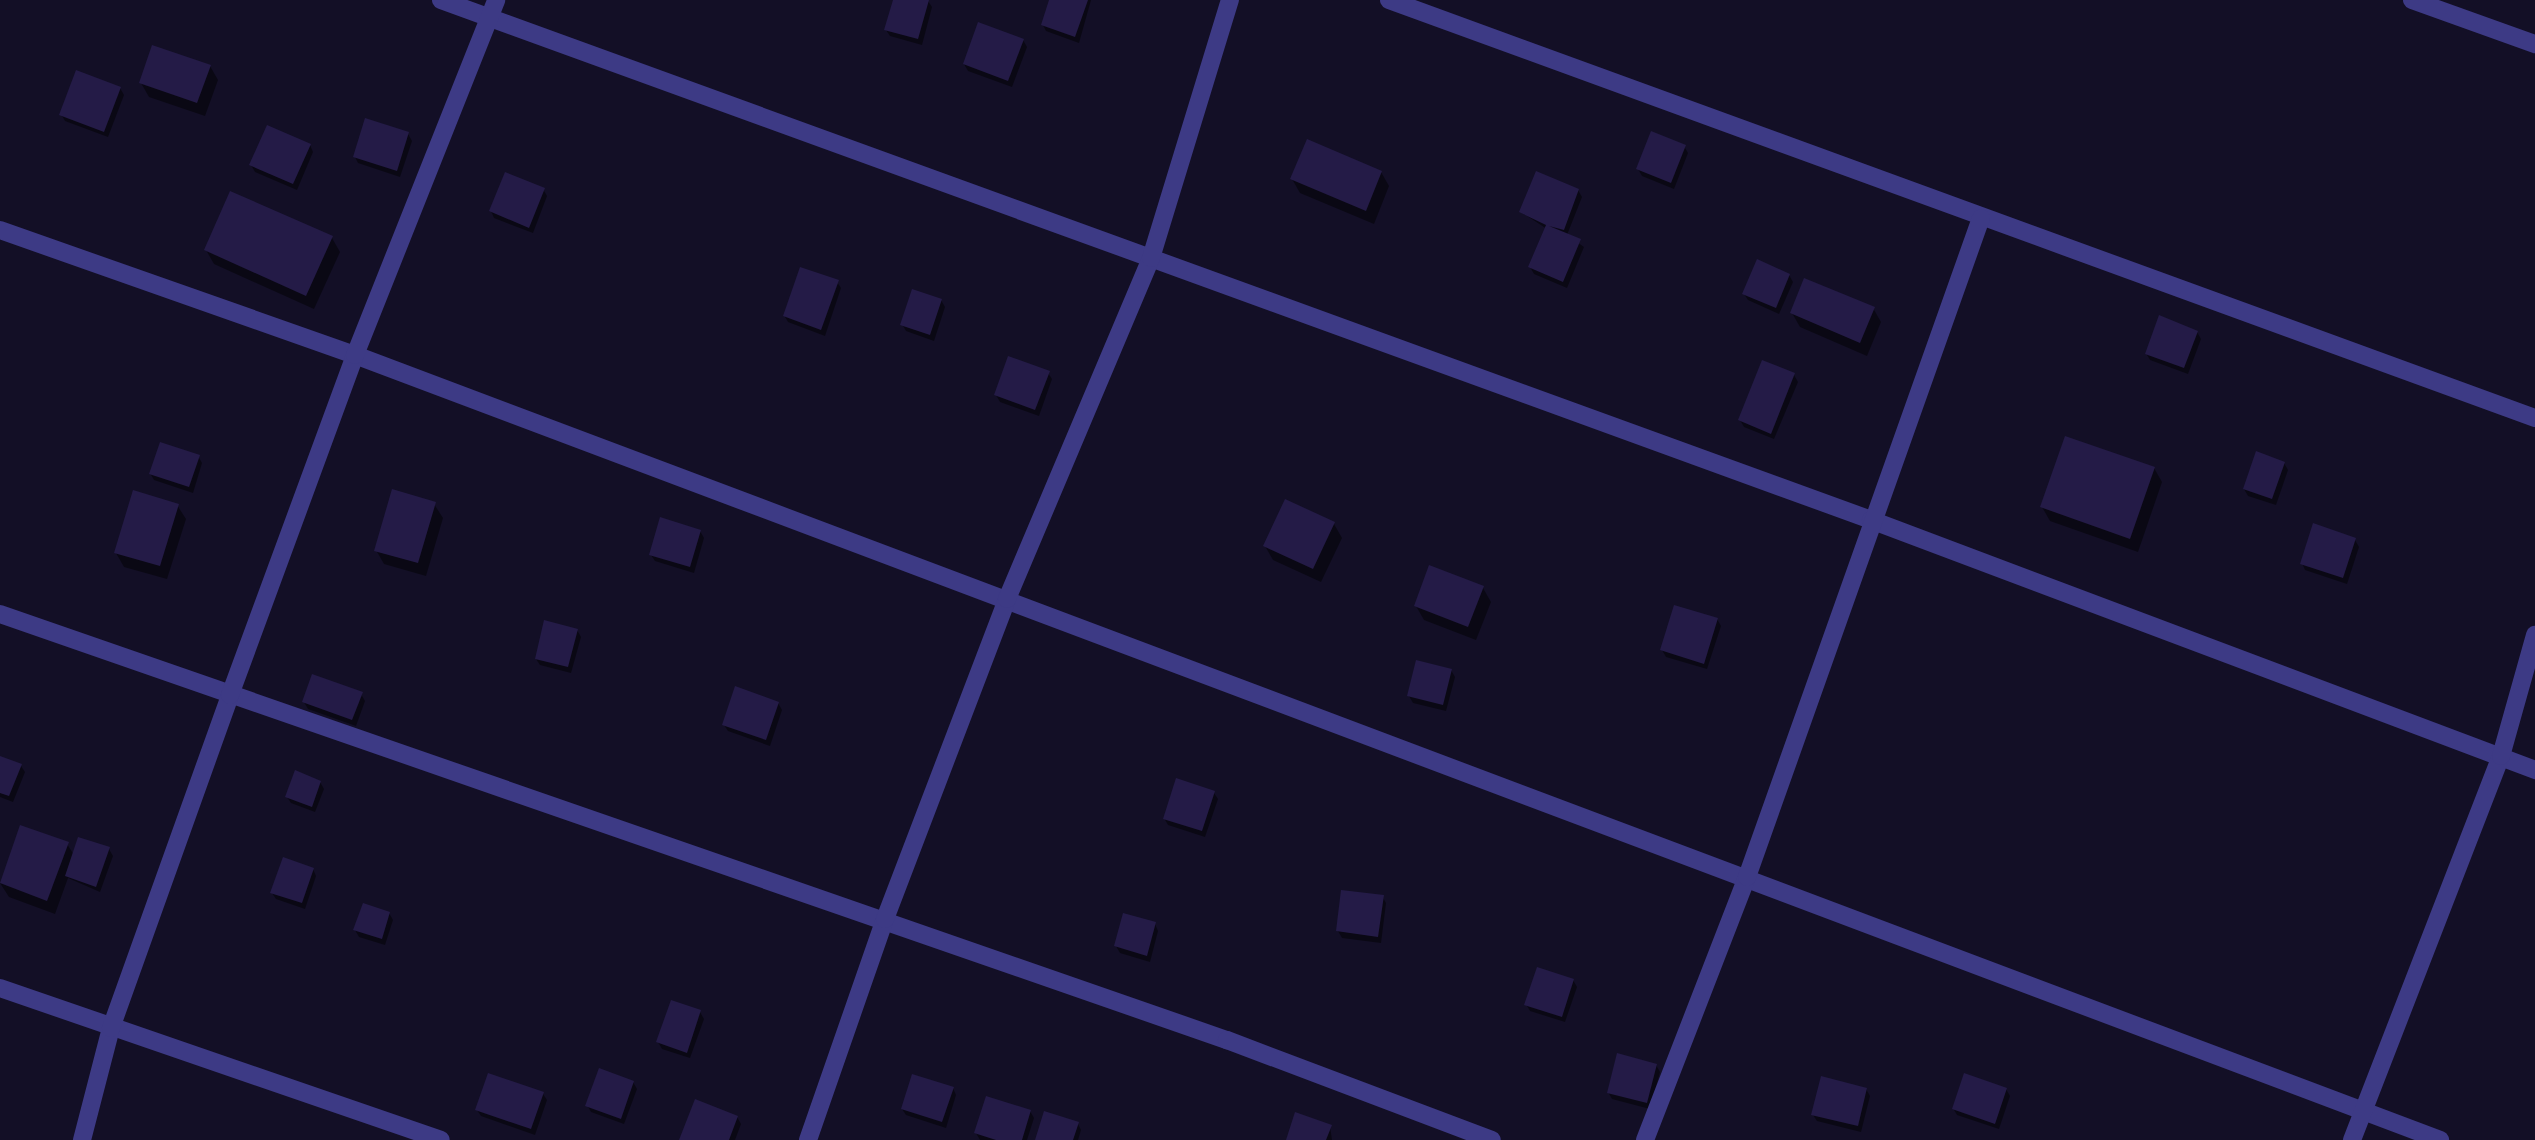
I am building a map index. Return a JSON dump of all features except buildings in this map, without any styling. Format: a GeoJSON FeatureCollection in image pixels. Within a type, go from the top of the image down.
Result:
{"type":"FeatureCollection","features":[{"type":"Feature","properties":{"kind":"street"},"geometry":{"type":"LineString","coordinates":[[441,0],[493,8],[1151,258],[1871,520],[2535,770]]}},
{"type":"Feature","properties":{"kind":"street"},"geometry":{"type":"LineString","coordinates":[[808,1140],[885,919],[1007,599],[1151,258],[1230,0]]}},
{"type":"Feature","properties":{"kind":"street"},"geometry":{"type":"LineString","coordinates":[[1389,0],[2535,418]]}},
{"type":"Feature","properties":{"kind":"street"},"geometry":{"type":"LineString","coordinates":[[2412,0],[2535,44]]}},
{"type":"Feature","properties":{"kind":"street"},"geometry":{"type":"LineString","coordinates":[[82,1140],[111,1028],[230,695],[355,355],[493,8]]}},
{"type":"Feature","properties":{"kind":"street"},"geometry":{"type":"LineString","coordinates":[[1645,1140],[1747,877],[1871,520],[1981,218]]}},
{"type":"Feature","properties":{"kind":"street"},"geometry":{"type":"LineString","coordinates":[[0,230],[355,355],[1747,877],[2362,1113],[2440,1140]]}},
{"type":"Feature","properties":{"kind":"street"},"geometry":{"type":"LineString","coordinates":[[0,614],[885,919],[1227,1040],[1492,1140]]}},
{"type":"Feature","properties":{"kind":"street"},"geometry":{"type":"LineString","coordinates":[[2352,1140],[2501,756],[2535,635]]}},
{"type":"Feature","properties":{"kind":"street"},"geometry":{"type":"LineString","coordinates":[[0,988],[441,1140]]}}]}
